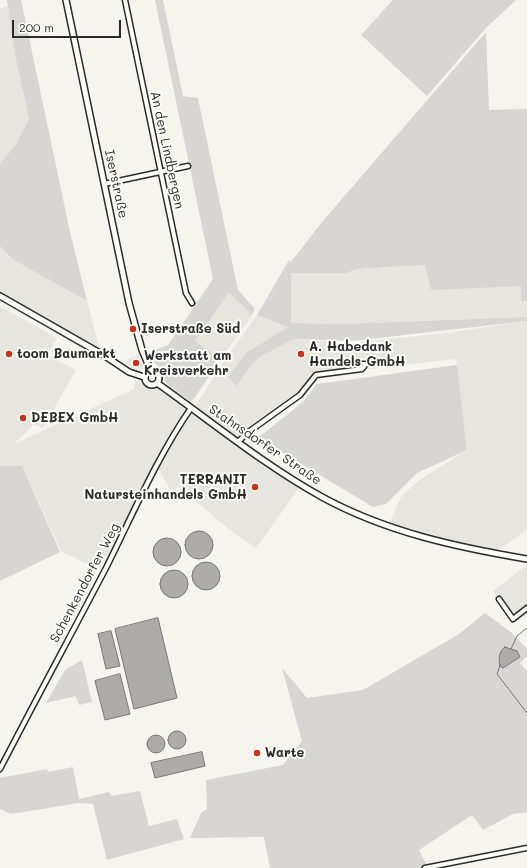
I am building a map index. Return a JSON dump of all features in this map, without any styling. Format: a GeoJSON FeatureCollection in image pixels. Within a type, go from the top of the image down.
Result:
{"type":"FeatureCollection","features":[{"type":"Feature","properties":{"kind":"street","name":"Iserstraße"},"geometry":{"type":"LineString","coordinates":[[66,0],[129,303],[142,350],[151,371]]}},
{"type":"Feature","properties":{"kind":"street","name":"An den Lindbergen"},"geometry":{"type":"LineString","coordinates":[[125,0],[186,293],[192,303]]}},
{"type":"Feature","properties":{"kind":"street"},"geometry":{"type":"LineString","coordinates":[[104,184],[188,166]]}},
{"type":"Feature","properties":{"kind":"street"},"geometry":{"type":"LineString","coordinates":[[0,296],[111,360],[129,372],[144,377],[148,384],[154,385],[157,383],[158,375],[151,371],[144,377]]}},
{"type":"Feature","properties":{"kind":"street"},"geometry":{"type":"LineString","coordinates":[[238,442],[247,433],[300,395],[316,375],[362,368],[365,365]]}},
{"type":"Feature","properties":{"kind":"street","name":"Stahnsdorfer Straße"},"geometry":{"type":"LineString","coordinates":[[157,383],[238,442],[301,484],[368,518],[405,532],[450,546],[527,559]]}},
{"type":"Feature","properties":{"kind":"street","name":"Schenkendorfer Weg"},"geometry":{"type":"LineString","coordinates":[[0,768],[103,572],[154,470],[191,408]]}},
{"type":"Feature","properties":{"kind":"street"},"geometry":{"type":"LineString","coordinates":[[498,600],[513,619],[527,608]]}},
{"type":"Feature","properties":{"kind":"street"},"geometry":{"type":"LineString","coordinates":[[425,868],[527,848]]}},
{"type":"Feature","properties":{"kind":"shaded area"},"geometry":{"type":"Polygon","coordinates":[[[7,0],[21,0],[70,232],[87,301],[12,259],[0,246],[0,164],[16,144],[29,119],[15,55],[7,0]]]}},
{"type":"Feature","properties":{"kind":"shaded area"},"geometry":{"type":"Polygon","coordinates":[[[155,0],[163,0],[183,96],[198,98],[238,290],[255,309],[252,315],[229,293],[195,341],[221,359],[193,400],[190,401],[167,384],[160,369],[147,353],[168,345],[213,279],[155,0]]]}},
{"type":"Feature","properties":{"kind":"shaded area"},"geometry":{"type":"Polygon","coordinates":[[[393,0],[516,0],[486,28],[427,96],[361,35],[393,0]]]}},
{"type":"Feature","properties":{"kind":"shaded area"},"geometry":{"type":"Polygon","coordinates":[[[8,6],[15,55],[29,119],[16,144],[0,164],[0,9],[8,6]]]}},
{"type":"Feature","properties":{"kind":"shaded area"},"geometry":{"type":"Polygon","coordinates":[[[486,32],[489,110],[527,109],[527,301],[521,301],[521,286],[431,290],[425,265],[356,269],[347,273],[291,273],[291,323],[342,324],[527,317],[527,321],[352,341],[294,339],[260,357],[250,366],[237,386],[228,377],[246,353],[288,327],[257,315],[289,260],[291,262],[322,222],[486,32]]]}},
{"type":"Feature","properties":{"kind":"shaded area"},"geometry":{"type":"Polygon","coordinates":[[[0,246],[12,259],[87,301],[98,343],[96,349],[0,294],[0,246]]]}},
{"type":"Feature","properties":{"kind":"shaded area"},"geometry":{"type":"Polygon","coordinates":[[[425,265],[527,286],[527,317],[342,324],[291,323],[291,273],[347,273],[356,269],[425,265]]]}},
{"type":"Feature","properties":{"kind":"shaded area"},"geometry":{"type":"Polygon","coordinates":[[[229,293],[252,315],[221,359],[195,341],[229,293]]]}},
{"type":"Feature","properties":{"kind":"shaded area"},"geometry":{"type":"Polygon","coordinates":[[[0,306],[57,338],[48,355],[76,370],[43,428],[34,424],[14,444],[134,389],[135,380],[146,387],[159,388],[184,406],[186,412],[167,442],[99,570],[61,551],[22,466],[0,467],[0,306]]]}},
{"type":"Feature","properties":{"kind":"shaded area"},"geometry":{"type":"Polygon","coordinates":[[[257,315],[289,327],[246,353],[243,377],[249,365],[260,357],[294,339],[352,343],[453,332],[527,321],[527,529],[497,552],[468,547],[388,526],[401,497],[418,481],[467,450],[456,359],[316,375],[300,395],[269,417],[239,435],[235,435],[197,408],[196,405],[224,361],[257,315]]]}},
{"type":"Feature","properties":{"kind":"shaded area"},"geometry":{"type":"Polygon","coordinates":[[[139,355],[143,368],[136,371],[125,364],[129,358],[139,355]]]}},
{"type":"Feature","properties":{"kind":"shaded area"},"geometry":{"type":"Polygon","coordinates":[[[457,365],[467,450],[417,473],[386,504],[373,507],[258,438],[303,402],[317,384],[457,365]]]}},
{"type":"Feature","properties":{"kind":"shaded area"},"geometry":{"type":"Polygon","coordinates":[[[194,413],[301,485],[256,548],[229,529],[178,487],[172,493],[158,468],[171,443],[190,414],[194,413]]]}},
{"type":"Feature","properties":{"kind":"shaded area"},"geometry":{"type":"Polygon","coordinates":[[[22,466],[60,552],[0,581],[0,467],[22,466]]]}},
{"type":"Feature","properties":{"kind":"shaded area"},"geometry":{"type":"Polygon","coordinates":[[[199,531],[209,535],[213,545],[209,555],[199,559],[189,555],[185,545],[189,535],[199,531]]]}},
{"type":"Feature","properties":{"kind":"shaded area"},"geometry":{"type":"Polygon","coordinates":[[[167,538],[177,542],[181,552],[177,562],[167,566],[157,562],[153,552],[157,542],[167,538]]]}},
{"type":"Feature","properties":{"kind":"shaded area"},"geometry":{"type":"Polygon","coordinates":[[[206,562],[216,566],[220,576],[216,586],[206,590],[196,586],[192,576],[196,566],[206,562]]]}},
{"type":"Feature","properties":{"kind":"shaded area"},"geometry":{"type":"Polygon","coordinates":[[[527,565],[527,608],[511,618],[493,591],[527,565]]]}},
{"type":"Feature","properties":{"kind":"shaded area"},"geometry":{"type":"Polygon","coordinates":[[[174,570],[184,574],[188,584],[184,594],[174,598],[164,594],[160,584],[164,574],[174,570]]]}},
{"type":"Feature","properties":{"kind":"shaded area"},"geometry":{"type":"Polygon","coordinates":[[[485,613],[512,633],[527,649],[527,656],[520,663],[527,671],[527,812],[513,814],[483,830],[472,815],[419,850],[428,867],[425,868],[270,868],[264,837],[190,838],[201,813],[207,809],[206,780],[283,765],[302,741],[282,668],[307,698],[363,690],[459,634],[485,613]]]}},
{"type":"Feature","properties":{"kind":"shaded area"},"geometry":{"type":"Polygon","coordinates":[[[158,618],[177,698],[134,709],[115,629],[158,618]]]}},
{"type":"Feature","properties":{"kind":"shaded area"},"geometry":{"type":"Polygon","coordinates":[[[111,631],[120,666],[106,669],[98,634],[111,631]]]}},
{"type":"Feature","properties":{"kind":"shaded area"},"geometry":{"type":"Polygon","coordinates":[[[505,647],[517,651],[520,657],[503,668],[500,666],[499,658],[501,651],[505,647]]]}},
{"type":"Feature","properties":{"kind":"shaded area"},"geometry":{"type":"Polygon","coordinates":[[[82,660],[92,702],[79,705],[76,696],[46,703],[65,670],[82,660]]]}},
{"type":"Feature","properties":{"kind":"shaded area"},"geometry":{"type":"Polygon","coordinates":[[[120,674],[130,714],[105,720],[95,681],[120,674]]]}},
{"type":"Feature","properties":{"kind":"shaded area"},"geometry":{"type":"Polygon","coordinates":[[[177,731],[183,734],[186,740],[183,746],[177,749],[171,746],[168,740],[171,734],[177,731]]]}},
{"type":"Feature","properties":{"kind":"shaded area"},"geometry":{"type":"Polygon","coordinates":[[[156,735],[162,738],[165,744],[162,750],[156,753],[150,750],[147,744],[150,738],[156,735]]]}},
{"type":"Feature","properties":{"kind":"shaded area"},"geometry":{"type":"Polygon","coordinates":[[[202,752],[205,766],[155,778],[151,763],[202,752]]]}},
{"type":"Feature","properties":{"kind":"shaded area"},"geometry":{"type":"Polygon","coordinates":[[[73,767],[79,799],[109,792],[111,796],[140,791],[149,826],[177,819],[184,839],[107,860],[93,804],[79,803],[11,814],[0,809],[0,778],[47,769],[48,772],[73,767]]]}},
{"type":"Feature","properties":{"kind":"waterway"},"geometry":{"type":"LineString","coordinates":[[511,649],[517,636],[527,628]]}},
{"type":"Feature","properties":{"kind":"waterway"},"geometry":{"type":"LineString","coordinates":[[500,665],[497,674],[527,713]]}},
{"type":"Feature","properties":{"kind":"place","name":"Iserstraße Süd"},"geometry":{"type":"Point","coordinates":[133,329]}},
{"type":"Feature","properties":{"kind":"place","name":"toom Baumarkt"},"geometry":{"type":"Point","coordinates":[9,354]}},
{"type":"Feature","properties":{"kind":"place","name":"A. Habedank Handels-GmbH"},"geometry":{"type":"Point","coordinates":[301,354]}},
{"type":"Feature","properties":{"kind":"place","name":"Werkstatt am Kreisverkehr"},"geometry":{"type":"Point","coordinates":[136,363]}},
{"type":"Feature","properties":{"kind":"place","name":"DEBEX GmbH"},"geometry":{"type":"Point","coordinates":[23,418]}},
{"type":"Feature","properties":{"kind":"place","name":"TERRANIT Natursteinhandels GmbH"},"geometry":{"type":"Point","coordinates":[255,487]}},
{"type":"Feature","properties":{"kind":"place","name":"Warte"},"geometry":{"type":"Point","coordinates":[257,753]}}]}
